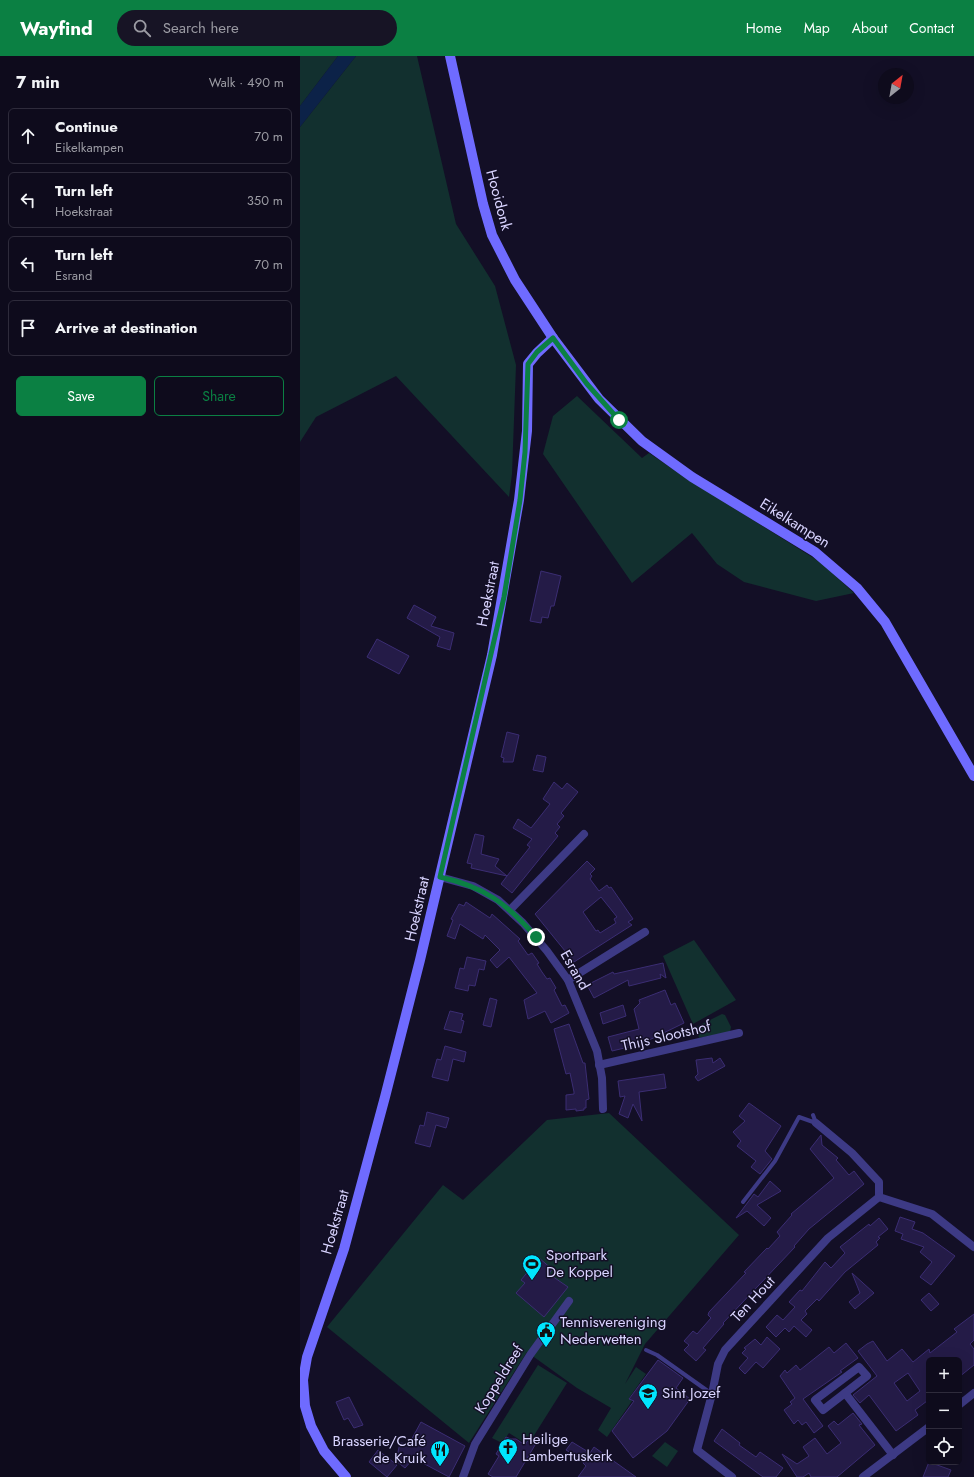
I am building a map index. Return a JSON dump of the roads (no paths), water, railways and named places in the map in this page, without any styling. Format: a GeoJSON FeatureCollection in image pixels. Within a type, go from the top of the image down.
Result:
{"type":"FeatureCollection","features":[{"type":"Feature","properties":{"kind":"street","name":"Hooidonk"},"geometry":{"type":"LineString","coordinates":[[450,56],[483,204],[492,235],[515,280],[553,338]]}},
{"type":"Feature","properties":{"kind":"street","name":"Eikelkampen"},"geometry":{"type":"LineString","coordinates":[[553,338],[599,399],[642,441],[678,468],[815,552],[857,588],[885,622],[974,776]]}},
{"type":"Feature","properties":{"kind":"street","name":"Hoekstraat"},"geometry":{"type":"LineString","coordinates":[[346,1477],[324,1451],[311,1426],[304,1399],[304,1380],[307,1357],[346,1242],[387,1089],[440,877],[492,655],[520,500],[525,452],[528,364],[537,352],[553,338]]}},
{"type":"Feature","properties":{"kind":"street"},"geometry":{"type":"LineString","coordinates":[[510,910],[584,834]]}},
{"type":"Feature","properties":{"kind":"street","name":"Esrand"},"geometry":{"type":"LineString","coordinates":[[440,877],[473,886],[498,900],[510,910],[536,937],[568,980],[597,1051],[600,1065],[603,1109]]}},
{"type":"Feature","properties":{"kind":"street"},"geometry":{"type":"LineString","coordinates":[[568,980],[645,932]]}},
{"type":"Feature","properties":{"kind":"street","name":"Thijs Slootshof"},"geometry":{"type":"LineString","coordinates":[[600,1065],[739,1033]]}},
{"type":"Feature","properties":{"kind":"street"},"geometry":{"type":"LineString","coordinates":[[814,1119],[852,1153],[879,1182],[879,1197],[932,1214],[974,1247]]}},
{"type":"Feature","properties":{"kind":"street","name":"Ten Hout"},"geometry":{"type":"LineString","coordinates":[[732,1477],[697,1450],[712,1394],[718,1364],[725,1350],[828,1238],[879,1197]]}},
{"type":"Feature","properties":{"kind":"street","name":"Koppeldreef"},"geometry":{"type":"LineString","coordinates":[[463,1477],[475,1444],[530,1355],[569,1301]]}},
{"type":"Feature","properties":{"kind":"street"},"geometry":{"type":"LineString","coordinates":[[859,1367],[866,1376],[845,1393],[823,1410],[815,1400],[859,1367]]}},
{"type":"Feature","properties":{"kind":"street"},"geometry":{"type":"LineString","coordinates":[[845,1393],[893,1455]]}},
{"type":"Feature","properties":{"kind":"street"},"geometry":{"type":"LineString","coordinates":[[962,1403],[974,1393]]}},
{"type":"Feature","properties":{"kind":"street"},"geometry":{"type":"LineString","coordinates":[[863,1477],[928,1429]]}},
{"type":"Feature","properties":{"kind":"lane"},"geometry":{"type":"LineString","coordinates":[[743,1202],[775,1161],[799,1117],[814,1119]]}},
{"type":"Feature","properties":{"kind":"lane"},"geometry":{"type":"LineString","coordinates":[[646,1350],[657,1355],[712,1394]]}},
{"type":"Feature","properties":{"kind":"water"},"geometry":{"type":"Polygon","coordinates":[[[338,56],[356,56],[300,127],[300,106],[338,56]]]}},
{"type":"Feature","properties":{"kind":"place","name":"Sportpark De Koppel"},"geometry":{"type":"Point","coordinates":[532,1281]}},
{"type":"Feature","properties":{"kind":"place","name":"Tennisvereniging Nederwetten"},"geometry":{"type":"Point","coordinates":[546,1348]}},
{"type":"Feature","properties":{"kind":"place","name":"Sint Jozef"},"geometry":{"type":"Point","coordinates":[648,1410]}},
{"type":"Feature","properties":{"kind":"place","name":"Heilige Lambertuskerk"},"geometry":{"type":"Point","coordinates":[508,1465]}},
{"type":"Feature","properties":{"kind":"place","name":"Brasserie/Café de Kruik"},"geometry":{"type":"Point","coordinates":[440,1467]}}]}
